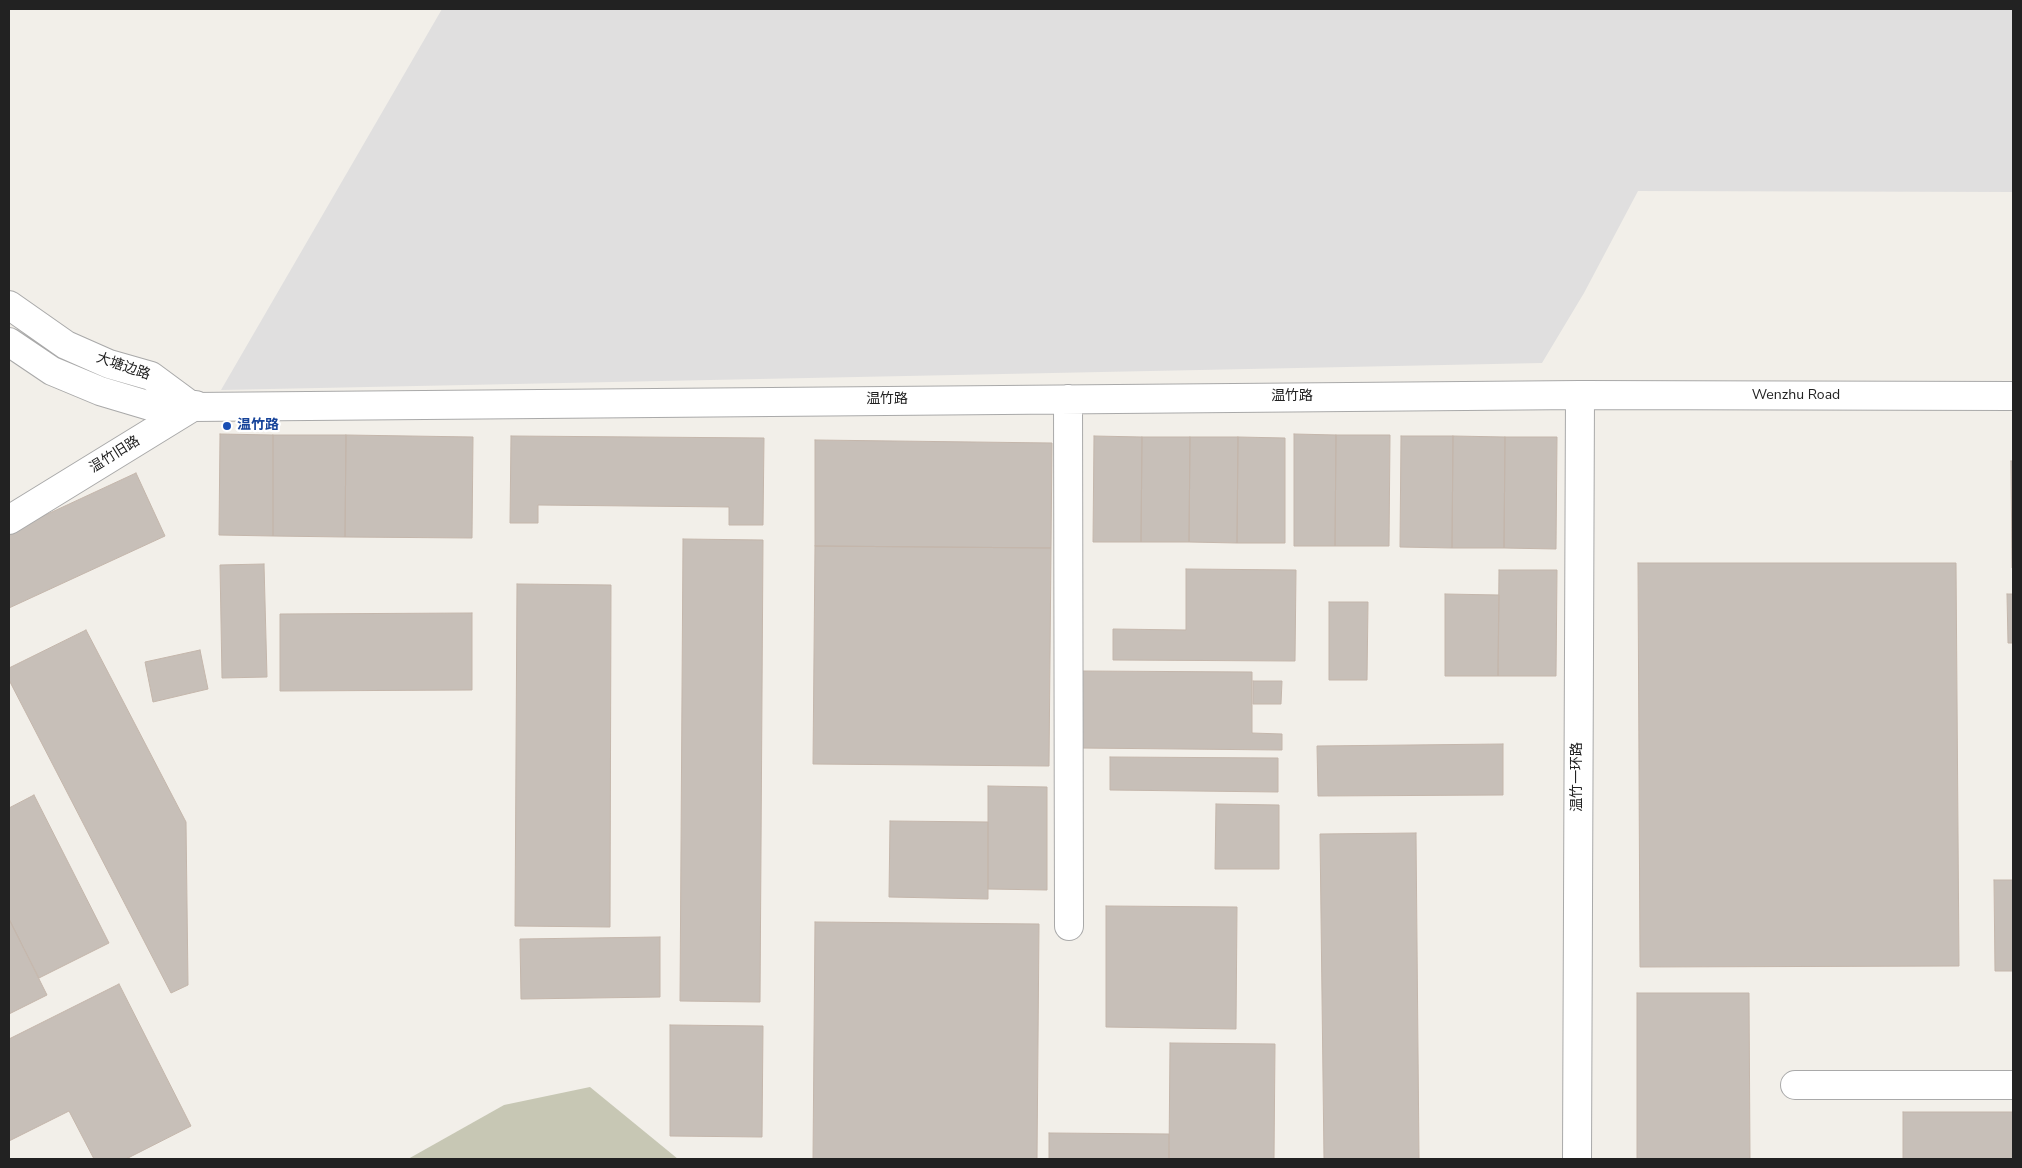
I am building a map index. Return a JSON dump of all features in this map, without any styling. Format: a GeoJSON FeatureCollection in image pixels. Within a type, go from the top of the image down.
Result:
{"type":"FeatureCollection","features":[{"type":"Feature","properties":{"kind":"street","name":"大塘边路"},"geometry":{"type":"LineString","coordinates":[[9,304],[66,345],[109,364],[151,376],[194,406]]}},
{"type":"Feature","properties":{"kind":"street","name":"大塘边路"},"geometry":{"type":"LineString","coordinates":[[9,342],[52,371],[100,391],[147,405],[194,406]]}},
{"type":"Feature","properties":{"kind":"street","name":"温竹旧路"},"geometry":{"type":"LineString","coordinates":[[9,520],[221,390]]}},
{"type":"Feature","properties":{"kind":"street","name":"温竹路"},"geometry":{"type":"LineString","coordinates":[[194,406],[1580,395]]}},
{"type":"Feature","properties":{"kind":"street","name":"Wenzhu Road"},"geometry":{"type":"LineString","coordinates":[[1580,395],[2013,396]]}},
{"type":"Feature","properties":{"kind":"street","name":"温竹一环路"},"geometry":{"type":"LineString","coordinates":[[1577,1159],[1580,395]]}},
{"type":"Feature","properties":{"kind":"street"},"geometry":{"type":"LineString","coordinates":[[1068,399],[1069,926]]}},
{"type":"Feature","properties":{"kind":"street"},"geometry":{"type":"LineString","coordinates":[[1795,1085],[2013,1085]]}},
{"type":"Feature","properties":{"kind":"shaded area"},"geometry":{"type":"Polygon","coordinates":[[[442,9],[2013,9],[2013,192],[1638,191],[1584,293],[1542,363],[221,390],[442,9]]]}},
{"type":"Feature","properties":{"kind":"shaded area"},"geometry":{"type":"Polygon","coordinates":[[[590,1087],[678,1159],[408,1159],[504,1105],[590,1087]]]}},
{"type":"Feature","properties":{"kind":"building"},"geometry":{"type":"Polygon","coordinates":[[[220,434],[273,435],[273,536],[219,535],[220,434]]]}},
{"type":"Feature","properties":{"kind":"building"},"geometry":{"type":"Polygon","coordinates":[[[1294,434],[1336,435],[1335,546],[1294,546],[1294,434]]]}},
{"type":"Feature","properties":{"kind":"building"},"geometry":{"type":"Polygon","coordinates":[[[273,435],[346,435],[345,537],[273,536],[273,435]]]}},
{"type":"Feature","properties":{"kind":"building"},"geometry":{"type":"Polygon","coordinates":[[[346,435],[473,437],[472,538],[345,537],[346,435]]]}},
{"type":"Feature","properties":{"kind":"building"},"geometry":{"type":"Polygon","coordinates":[[[1336,435],[1390,435],[1389,546],[1335,546],[1336,435]]]}},
{"type":"Feature","properties":{"kind":"building"},"geometry":{"type":"Polygon","coordinates":[[[511,436],[764,438],[763,525],[729,525],[729,507],[538,505],[538,523],[510,523],[511,436]]]}},
{"type":"Feature","properties":{"kind":"building"},"geometry":{"type":"Polygon","coordinates":[[[1094,436],[1142,437],[1141,542],[1093,542],[1094,436]]]}},
{"type":"Feature","properties":{"kind":"building"},"geometry":{"type":"Polygon","coordinates":[[[1401,436],[1453,436],[1452,548],[1400,547],[1401,436]]]}},
{"type":"Feature","properties":{"kind":"building"},"geometry":{"type":"Polygon","coordinates":[[[1453,436],[1505,437],[1504,548],[1452,548],[1453,436]]]}},
{"type":"Feature","properties":{"kind":"building"},"geometry":{"type":"Polygon","coordinates":[[[1142,437],[1190,437],[1189,542],[1141,542],[1142,437]]]}},
{"type":"Feature","properties":{"kind":"building"},"geometry":{"type":"Polygon","coordinates":[[[1190,437],[1238,437],[1237,543],[1189,542],[1190,437]]]}},
{"type":"Feature","properties":{"kind":"building"},"geometry":{"type":"Polygon","coordinates":[[[1238,437],[1285,438],[1285,543],[1237,543],[1238,437]]]}},
{"type":"Feature","properties":{"kind":"building"},"geometry":{"type":"Polygon","coordinates":[[[1505,437],[1557,437],[1556,549],[1504,548],[1505,437]]]}},
{"type":"Feature","properties":{"kind":"building"},"geometry":{"type":"Polygon","coordinates":[[[815,440],[1052,443],[1051,548],[815,546],[815,440]]]}},
{"type":"Feature","properties":{"kind":"building"},"geometry":{"type":"Polygon","coordinates":[[[2011,461],[2013,461],[2013,568],[2012,568],[2011,461]]]}},
{"type":"Feature","properties":{"kind":"building"},"geometry":{"type":"Polygon","coordinates":[[[136,473],[165,536],[9,608],[9,532],[136,473]]]}},
{"type":"Feature","properties":{"kind":"building"},"geometry":{"type":"Polygon","coordinates":[[[683,539],[763,540],[760,1002],[680,1001],[683,539]]]}},
{"type":"Feature","properties":{"kind":"building"},"geometry":{"type":"Polygon","coordinates":[[[815,546],[1051,548],[1049,766],[813,764],[815,546]]]}},
{"type":"Feature","properties":{"kind":"building"},"geometry":{"type":"Polygon","coordinates":[[[1638,563],[1956,563],[1959,966],[1640,967],[1638,563]]]}},
{"type":"Feature","properties":{"kind":"building"},"geometry":{"type":"Polygon","coordinates":[[[264,564],[267,677],[222,678],[220,565],[264,564]]]}},
{"type":"Feature","properties":{"kind":"building"},"geometry":{"type":"Polygon","coordinates":[[[1186,569],[1296,570],[1295,661],[1113,660],[1113,629],[1186,630],[1186,569]]]}},
{"type":"Feature","properties":{"kind":"building"},"geometry":{"type":"Polygon","coordinates":[[[1499,570],[1557,570],[1556,676],[1498,676],[1499,570]]]}},
{"type":"Feature","properties":{"kind":"building"},"geometry":{"type":"Polygon","coordinates":[[[517,584],[611,585],[610,927],[515,926],[517,584]]]}},
{"type":"Feature","properties":{"kind":"building"},"geometry":{"type":"Polygon","coordinates":[[[1445,594],[1499,595],[1498,676],[1445,676],[1445,594]]]}},
{"type":"Feature","properties":{"kind":"building"},"geometry":{"type":"Polygon","coordinates":[[[2007,594],[2013,594],[2013,643],[2008,643],[2007,594]]]}},
{"type":"Feature","properties":{"kind":"building"},"geometry":{"type":"Polygon","coordinates":[[[1329,602],[1368,602],[1367,680],[1329,680],[1329,602]]]}},
{"type":"Feature","properties":{"kind":"building"},"geometry":{"type":"Polygon","coordinates":[[[472,613],[472,690],[280,691],[280,614],[472,613]]]}},
{"type":"Feature","properties":{"kind":"building"},"geometry":{"type":"Polygon","coordinates":[[[86,630],[186,822],[188,985],[171,993],[9,680],[9,668],[86,630]]]}},
{"type":"Feature","properties":{"kind":"building"},"geometry":{"type":"Polygon","coordinates":[[[200,650],[208,689],[153,702],[145,662],[200,650]]]}},
{"type":"Feature","properties":{"kind":"building"},"geometry":{"type":"Polygon","coordinates":[[[1081,671],[1252,672],[1252,733],[1282,734],[1282,750],[1080,748],[1081,671]]]}},
{"type":"Feature","properties":{"kind":"building"},"geometry":{"type":"Polygon","coordinates":[[[1253,681],[1282,681],[1281,704],[1253,704],[1253,681]]]}},
{"type":"Feature","properties":{"kind":"building"},"geometry":{"type":"Polygon","coordinates":[[[1503,744],[1503,795],[1318,796],[1317,746],[1503,744]]]}},
{"type":"Feature","properties":{"kind":"building"},"geometry":{"type":"Polygon","coordinates":[[[1110,757],[1278,758],[1278,792],[1110,790],[1110,757]]]}},
{"type":"Feature","properties":{"kind":"building"},"geometry":{"type":"Polygon","coordinates":[[[988,786],[1047,787],[1047,890],[988,889],[988,786]]]}},
{"type":"Feature","properties":{"kind":"building"},"geometry":{"type":"Polygon","coordinates":[[[34,795],[109,943],[39,978],[9,919],[9,808],[34,795]]]}},
{"type":"Feature","properties":{"kind":"building"},"geometry":{"type":"Polygon","coordinates":[[[1216,804],[1279,805],[1279,869],[1215,869],[1216,804]]]}},
{"type":"Feature","properties":{"kind":"building"},"geometry":{"type":"Polygon","coordinates":[[[890,821],[988,822],[988,899],[889,897],[890,821]]]}},
{"type":"Feature","properties":{"kind":"building"},"geometry":{"type":"Polygon","coordinates":[[[1416,833],[1419,1159],[1324,1159],[1320,834],[1416,833]]]}},
{"type":"Feature","properties":{"kind":"building"},"geometry":{"type":"Polygon","coordinates":[[[1994,880],[2013,880],[2013,971],[1995,971],[1994,880]]]}},
{"type":"Feature","properties":{"kind":"building"},"geometry":{"type":"Polygon","coordinates":[[[1106,906],[1237,907],[1236,1029],[1106,1027],[1106,906]]]}},
{"type":"Feature","properties":{"kind":"building"},"geometry":{"type":"Polygon","coordinates":[[[9,919],[47,995],[9,1014],[9,919]]]}},
{"type":"Feature","properties":{"kind":"building"},"geometry":{"type":"Polygon","coordinates":[[[815,922],[1039,924],[1037,1159],[813,1159],[815,922]]]}},
{"type":"Feature","properties":{"kind":"building"},"geometry":{"type":"Polygon","coordinates":[[[660,937],[660,997],[521,999],[520,939],[660,937]]]}},
{"type":"Feature","properties":{"kind":"building"},"geometry":{"type":"Polygon","coordinates":[[[119,984],[191,1126],[126,1159],[94,1159],[69,1111],[9,1141],[9,1039],[119,984]]]}},
{"type":"Feature","properties":{"kind":"building"},"geometry":{"type":"Polygon","coordinates":[[[1637,993],[1749,993],[1750,1159],[1637,1159],[1637,993]]]}},
{"type":"Feature","properties":{"kind":"building"},"geometry":{"type":"Polygon","coordinates":[[[670,1025],[763,1026],[762,1137],[670,1136],[670,1025]]]}},
{"type":"Feature","properties":{"kind":"building"},"geometry":{"type":"Polygon","coordinates":[[[1170,1043],[1275,1044],[1274,1159],[1169,1159],[1170,1043]]]}},
{"type":"Feature","properties":{"kind":"building"},"geometry":{"type":"Polygon","coordinates":[[[1903,1112],[2013,1112],[2013,1159],[1903,1159],[1903,1112]]]}},
{"type":"Feature","properties":{"kind":"building"},"geometry":{"type":"Polygon","coordinates":[[[1049,1133],[1169,1134],[1169,1159],[1049,1159],[1049,1133]]]}},
{"type":"Feature","properties":{"kind":"place","name":"温竹路"},"geometry":{"type":"Point","coordinates":[227,426]}}]}
